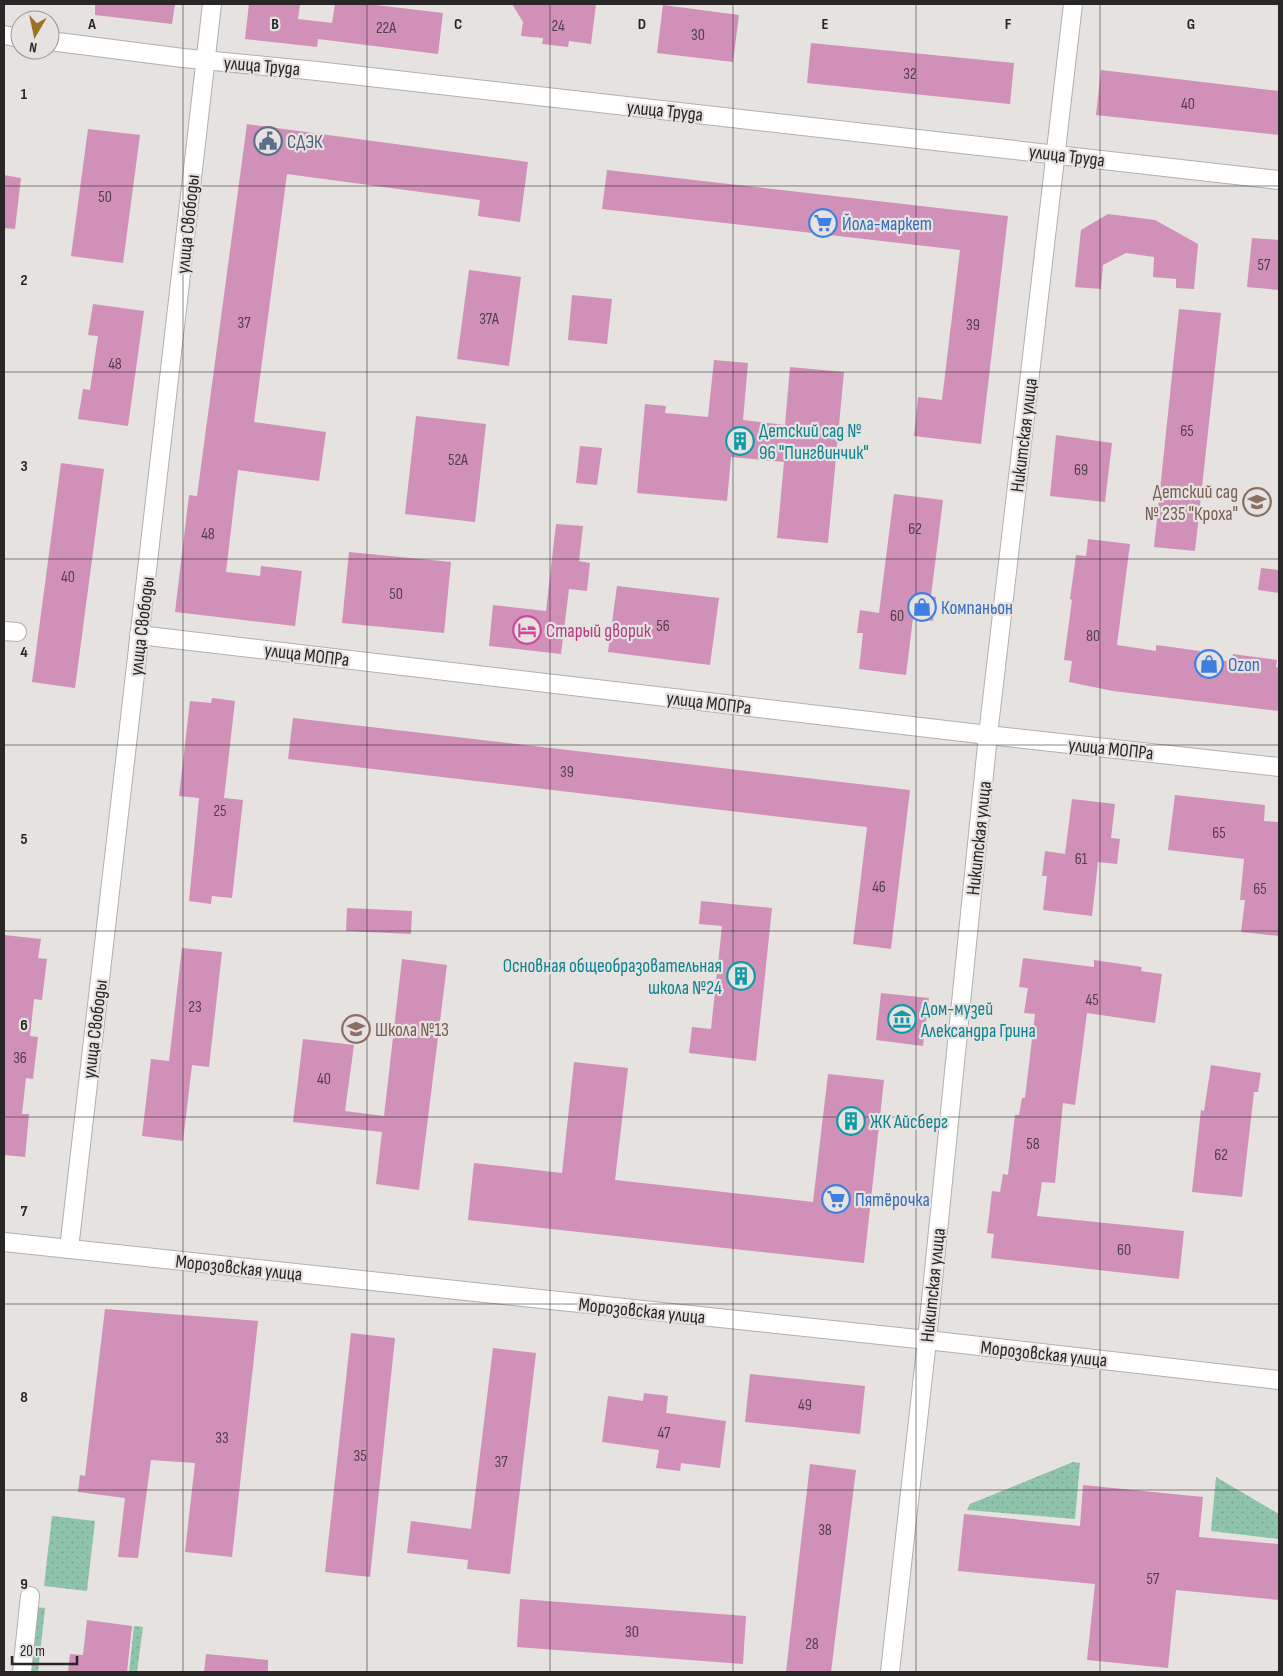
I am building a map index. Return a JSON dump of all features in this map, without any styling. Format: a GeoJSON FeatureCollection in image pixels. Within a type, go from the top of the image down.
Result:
{"type":"FeatureCollection","features":[{"type":"Feature","properties":{"kind":"street","name":"улица Свободы"},"geometry":{"type":"LineString","coordinates":[[69,1249],[204,60],[212,4]]}},
{"type":"Feature","properties":{"kind":"street","name":"Никитская улица"},"geometry":{"type":"LineString","coordinates":[[890,1672],[927,1340],[988,735],[1073,4]]}},
{"type":"Feature","properties":{"kind":"street","name":"улица Труда"},"geometry":{"type":"LineString","coordinates":[[60,42],[1279,180]]}},
{"type":"Feature","properties":{"kind":"street","name":"улица МОПРа"},"geometry":{"type":"LineString","coordinates":[[139,634],[988,735],[1279,767]]}},
{"type":"Feature","properties":{"kind":"street","name":"Морозовская улица"},"geometry":{"type":"LineString","coordinates":[[4,1242],[927,1340],[1279,1380]]}},
{"type":"Feature","properties":{"kind":"street"},"geometry":{"type":"LineString","coordinates":[[22,1672],[30,1596]]}},
{"type":"Feature","properties":{"kind":"green space"},"geometry":{"type":"Polygon","coordinates":[[[1073,1462],[1080,1463],[1075,1519],[967,1510],[970,1504],[1073,1462]]]}},
{"type":"Feature","properties":{"kind":"green space"},"geometry":{"type":"Polygon","coordinates":[[[1216,1477],[1279,1514],[1279,1539],[1211,1531],[1216,1477]]]}},
{"type":"Feature","properties":{"kind":"green space"},"geometry":{"type":"Polygon","coordinates":[[[52,1516],[95,1521],[87,1591],[44,1586],[52,1516]]]}},
{"type":"Feature","properties":{"kind":"green space"},"geometry":{"type":"Polygon","coordinates":[[[36,1607],[45,1608],[38,1672],[28,1672],[36,1607]]]}},
{"type":"Feature","properties":{"kind":"green space"},"geometry":{"type":"Polygon","coordinates":[[[134,1626],[143,1627],[137,1672],[129,1672],[134,1626]]]}},
{"type":"Feature","properties":{"kind":"building"},"geometry":{"type":"Polygon","coordinates":[[[95,4],[175,4],[172,24],[95,15],[95,4]]]}},
{"type":"Feature","properties":{"kind":"building"},"geometry":{"type":"Polygon","coordinates":[[[249,4],[300,4],[298,19],[332,23],[335,4],[367,4],[443,13],[438,54],[318,39],[317,47],[245,39],[249,4]]]}},
{"type":"Feature","properties":{"kind":"building"},"geometry":{"type":"Polygon","coordinates":[[[512,4],[596,4],[591,44],[569,41],[568,47],[542,44],[543,38],[521,36],[523,22],[512,4]]]}},
{"type":"Feature","properties":{"kind":"building"},"geometry":{"type":"Polygon","coordinates":[[[663,5],[739,15],[733,62],[657,53],[663,5]]]}},
{"type":"Feature","properties":{"kind":"building"},"geometry":{"type":"Polygon","coordinates":[[[811,43],[1014,63],[1010,104],[807,83],[811,43]]]}},
{"type":"Feature","properties":{"kind":"building"},"geometry":{"type":"Polygon","coordinates":[[[1101,70],[1279,91],[1279,135],[1096,115],[1101,70]]]}},
{"type":"Feature","properties":{"kind":"building"},"geometry":{"type":"Polygon","coordinates":[[[247,124],[528,162],[520,222],[478,216],[480,200],[287,174],[254,422],[326,432],[319,481],[238,470],[226,572],[260,576],[261,566],[302,571],[295,626],[175,612],[189,495],[197,496],[247,124]]]}},
{"type":"Feature","properties":{"kind":"building"},"geometry":{"type":"Polygon","coordinates":[[[88,129],[140,135],[123,263],[71,256],[88,129]]]}},
{"type":"Feature","properties":{"kind":"building"},"geometry":{"type":"Polygon","coordinates":[[[607,170],[1008,216],[981,444],[914,436],[918,397],[942,400],[960,250],[602,209],[607,170]]]}},
{"type":"Feature","properties":{"kind":"building"},"geometry":{"type":"Polygon","coordinates":[[[4,175],[21,178],[15,229],[4,228],[4,175]]]}},
{"type":"Feature","properties":{"kind":"building"},"geometry":{"type":"Polygon","coordinates":[[[1108,214],[1155,220],[1198,244],[1194,289],[1176,288],[1176,279],[1153,277],[1154,257],[1126,253],[1103,265],[1101,289],[1075,287],[1081,230],[1108,214]]]}},
{"type":"Feature","properties":{"kind":"building"},"geometry":{"type":"Polygon","coordinates":[[[1252,238],[1279,240],[1279,290],[1247,287],[1252,238]]]}},
{"type":"Feature","properties":{"kind":"building"},"geometry":{"type":"Polygon","coordinates":[[[469,270],[521,277],[509,366],[457,359],[469,270]]]}},
{"type":"Feature","properties":{"kind":"building"},"geometry":{"type":"Polygon","coordinates":[[[572,295],[612,299],[607,344],[568,340],[572,295]]]}},
{"type":"Feature","properties":{"kind":"building"},"geometry":{"type":"Polygon","coordinates":[[[93,304],[144,311],[128,426],[78,419],[83,389],[90,390],[98,336],[88,335],[93,304]]]}},
{"type":"Feature","properties":{"kind":"building"},"geometry":{"type":"Polygon","coordinates":[[[1179,309],[1221,313],[1195,551],[1154,547],[1179,309]]]}},
{"type":"Feature","properties":{"kind":"building","name":"Детский сад № 96 \"Пингвинчик\""},"geometry":{"type":"Polygon","coordinates":[[[714,360],[748,363],[743,420],[785,425],[790,367],[844,372],[828,543],[777,538],[784,462],[731,457],[727,501],[637,493],[645,404],[666,406],[665,413],[708,417],[714,360]]]}},
{"type":"Feature","properties":{"kind":"building"},"geometry":{"type":"Polygon","coordinates":[[[416,416],[486,424],[475,522],[405,514],[416,416]]]}},
{"type":"Feature","properties":{"kind":"building"},"geometry":{"type":"Polygon","coordinates":[[[1056,435],[1112,443],[1105,502],[1050,496],[1056,435]]]}},
{"type":"Feature","properties":{"kind":"building"},"geometry":{"type":"Polygon","coordinates":[[[580,446],[602,448],[597,485],[576,483],[580,446]]]}},
{"type":"Feature","properties":{"kind":"building"},"geometry":{"type":"Polygon","coordinates":[[[61,463],[104,469],[75,688],[32,682],[61,463]]]}},
{"type":"Feature","properties":{"kind":"building"},"geometry":{"type":"Polygon","coordinates":[[[894,494],[943,500],[931,596],[936,597],[933,621],[913,618],[906,675],[859,669],[863,633],[857,633],[860,610],[879,613],[894,494]]]}},
{"type":"Feature","properties":{"kind":"building"},"geometry":{"type":"Polygon","coordinates":[[[556,524],[583,526],[579,561],[590,563],[587,591],[569,589],[561,654],[489,646],[493,605],[546,611],[556,524]]]}},
{"type":"Feature","properties":{"kind":"building"},"geometry":{"type":"Polygon","coordinates":[[[1088,539],[1130,544],[1117,645],[1156,651],[1156,645],[1200,651],[1199,657],[1232,662],[1233,654],[1277,660],[1276,667],[1279,668],[1279,711],[1113,691],[1069,682],[1072,661],[1064,660],[1072,600],[1070,599],[1076,555],[1086,556],[1088,539]]]}},
{"type":"Feature","properties":{"kind":"building"},"geometry":{"type":"Polygon","coordinates":[[[349,552],[451,562],[444,633],[342,623],[349,552]]]}},
{"type":"Feature","properties":{"kind":"building"},"geometry":{"type":"Polygon","coordinates":[[[1261,568],[1279,570],[1279,593],[1258,590],[1261,568]]]}},
{"type":"Feature","properties":{"kind":"building"},"geometry":{"type":"Polygon","coordinates":[[[617,586],[719,598],[710,665],[608,652],[617,586]]]}},
{"type":"Feature","properties":{"kind":"building"},"geometry":{"type":"Polygon","coordinates":[[[212,698],[235,701],[224,798],[243,800],[232,898],[212,896],[211,904],[189,901],[199,798],[179,796],[190,701],[211,703],[212,698]]]}},
{"type":"Feature","properties":{"kind":"building"},"geometry":{"type":"Polygon","coordinates":[[[293,718],[910,790],[891,949],[853,944],[867,827],[288,759],[293,718]]]}},
{"type":"Feature","properties":{"kind":"building"},"geometry":{"type":"Polygon","coordinates":[[[1175,795],[1265,805],[1264,821],[1279,822],[1279,936],[1241,932],[1245,900],[1240,900],[1244,859],[1168,850],[1175,795]]]}},
{"type":"Feature","properties":{"kind":"building"},"geometry":{"type":"Polygon","coordinates":[[[1072,799],[1115,804],[1111,838],[1120,839],[1117,864],[1098,862],[1092,916],[1043,910],[1047,876],[1042,876],[1045,851],[1065,854],[1072,799]]]}},
{"type":"Feature","properties":{"kind":"building","name":"Основная общеобразовательная школа №24"},"geometry":{"type":"Polygon","coordinates":[[[701,901],[772,908],[756,1061],[689,1053],[692,1027],[711,1029],[722,926],[699,924],[701,901]]]}},
{"type":"Feature","properties":{"kind":"building"},"geometry":{"type":"Polygon","coordinates":[[[347,908],[412,911],[411,934],[346,931],[347,908]]]}},
{"type":"Feature","properties":{"kind":"building"},"geometry":{"type":"Polygon","coordinates":[[[4,935],[41,939],[38,958],[47,959],[42,1000],[34,999],[30,1036],[38,1037],[33,1079],[26,1078],[22,1114],[29,1114],[25,1157],[4,1155],[4,935]]]}},
{"type":"Feature","properties":{"kind":"building"},"geometry":{"type":"Polygon","coordinates":[[[182,948],[222,952],[209,1067],[192,1065],[183,1141],[142,1136],[151,1059],[169,1061],[182,948]]]}},
{"type":"Feature","properties":{"kind":"building"},"geometry":{"type":"Polygon","coordinates":[[[1023,958],[1094,967],[1094,960],[1142,967],[1141,971],[1162,974],[1155,1023],[1087,1013],[1075,1105],[1063,1103],[1055,1183],[1042,1182],[1037,1216],[1184,1231],[1179,1279],[991,1258],[994,1234],[987,1233],[992,1191],[1000,1192],[1003,1174],[1008,1175],[1015,1115],[1019,1115],[1022,1098],[1025,1098],[1035,1014],[1024,1013],[1028,988],[1019,987],[1023,958]]]}},
{"type":"Feature","properties":{"kind":"building"},"geometry":{"type":"Polygon","coordinates":[[[402,959],[447,965],[419,1190],[376,1184],[382,1132],[293,1122],[303,1039],[354,1045],[345,1111],[384,1116],[402,959]]]}},
{"type":"Feature","properties":{"kind":"building","name":"Дом-музей Александра Грина"},"geometry":{"type":"Polygon","coordinates":[[[881,993],[929,998],[923,1046],[876,1040],[881,993]]]}},
{"type":"Feature","properties":{"kind":"building","name":"ЖК Айсберг"},"geometry":{"type":"Polygon","coordinates":[[[574,1062],[628,1068],[615,1180],[813,1202],[828,1074],[884,1080],[864,1263],[468,1220],[474,1163],[562,1173],[574,1062]]]}},
{"type":"Feature","properties":{"kind":"building"},"geometry":{"type":"Polygon","coordinates":[[[1211,1065],[1261,1073],[1258,1092],[1254,1092],[1242,1197],[1192,1192],[1201,1110],[1204,1111],[1211,1065]]]}},
{"type":"Feature","properties":{"kind":"building"},"geometry":{"type":"Polygon","coordinates":[[[105,1309],[258,1321],[232,1557],[185,1552],[195,1463],[151,1460],[138,1558],[118,1557],[125,1498],[78,1492],[80,1475],[85,1476],[105,1309]]]}},
{"type":"Feature","properties":{"kind":"building"},"geometry":{"type":"Polygon","coordinates":[[[351,1333],[395,1338],[370,1577],[325,1572],[351,1333]]]}},
{"type":"Feature","properties":{"kind":"building"},"geometry":{"type":"Polygon","coordinates":[[[493,1348],[536,1353],[510,1574],[467,1569],[468,1560],[407,1553],[411,1521],[471,1529],[493,1348]]]}},
{"type":"Feature","properties":{"kind":"building"},"geometry":{"type":"Polygon","coordinates":[[[750,1374],[865,1386],[860,1434],[745,1422],[750,1374]]]}},
{"type":"Feature","properties":{"kind":"building"},"geometry":{"type":"Polygon","coordinates":[[[644,1393],[668,1396],[666,1413],[726,1421],[720,1468],[681,1463],[680,1471],[656,1468],[659,1450],[602,1442],[608,1396],[643,1401],[644,1393]]]}},
{"type":"Feature","properties":{"kind":"building"},"geometry":{"type":"Polygon","coordinates":[[[810,1464],[856,1470],[831,1672],[786,1672],[810,1464]]]}},
{"type":"Feature","properties":{"kind":"building"},"geometry":{"type":"Polygon","coordinates":[[[1083,1485],[1203,1497],[1199,1537],[1279,1544],[1279,1600],[1176,1590],[1168,1668],[1087,1660],[1095,1584],[958,1571],[964,1514],[1080,1526],[1083,1485]]]}},
{"type":"Feature","properties":{"kind":"building"},"geometry":{"type":"Polygon","coordinates":[[[520,1599],[746,1616],[743,1664],[517,1647],[520,1599]]]}},
{"type":"Feature","properties":{"kind":"building"},"geometry":{"type":"Polygon","coordinates":[[[87,1620],[132,1626],[127,1672],[68,1672],[70,1654],[83,1655],[87,1620]]]}},
{"type":"Feature","properties":{"kind":"building"},"geometry":{"type":"Polygon","coordinates":[[[206,1654],[268,1660],[268,1672],[204,1672],[206,1654]]]}},
{"type":"Feature","properties":{"kind":"place","name":"СДЭК"},"geometry":{"type":"Point","coordinates":[268,141]}},
{"type":"Feature","properties":{"kind":"place","name":"Йола-маркет"},"geometry":{"type":"Point","coordinates":[823,223]}},
{"type":"Feature","properties":{"kind":"place","name":"Детский сад № 96 \"Пингвинчик\""},"geometry":{"type":"Point","coordinates":[740,441]}},
{"type":"Feature","properties":{"kind":"place","name":"Детский сад № 235 \"Кроха\""},"geometry":{"type":"Point","coordinates":[1257,502]}},
{"type":"Feature","properties":{"kind":"place","name":"Компаньон"},"geometry":{"type":"Point","coordinates":[922,607]}},
{"type":"Feature","properties":{"kind":"place","name":"Старый дворик"},"geometry":{"type":"Point","coordinates":[527,630]}},
{"type":"Feature","properties":{"kind":"place","name":"Ozon"},"geometry":{"type":"Point","coordinates":[1209,664]}},
{"type":"Feature","properties":{"kind":"place","name":"Основная общеобразовательная школа №24"},"geometry":{"type":"Point","coordinates":[741,976]}},
{"type":"Feature","properties":{"kind":"place","name":"Дом-музей Александра Грина"},"geometry":{"type":"Point","coordinates":[902,1019]}},
{"type":"Feature","properties":{"kind":"place","name":"Школа №13"},"geometry":{"type":"Point","coordinates":[356,1029]}},
{"type":"Feature","properties":{"kind":"place","name":"ЖК Айсберг"},"geometry":{"type":"Point","coordinates":[851,1121]}},
{"type":"Feature","properties":{"kind":"place","name":"Пятёрочка"},"geometry":{"type":"Point","coordinates":[836,1199]}}]}
